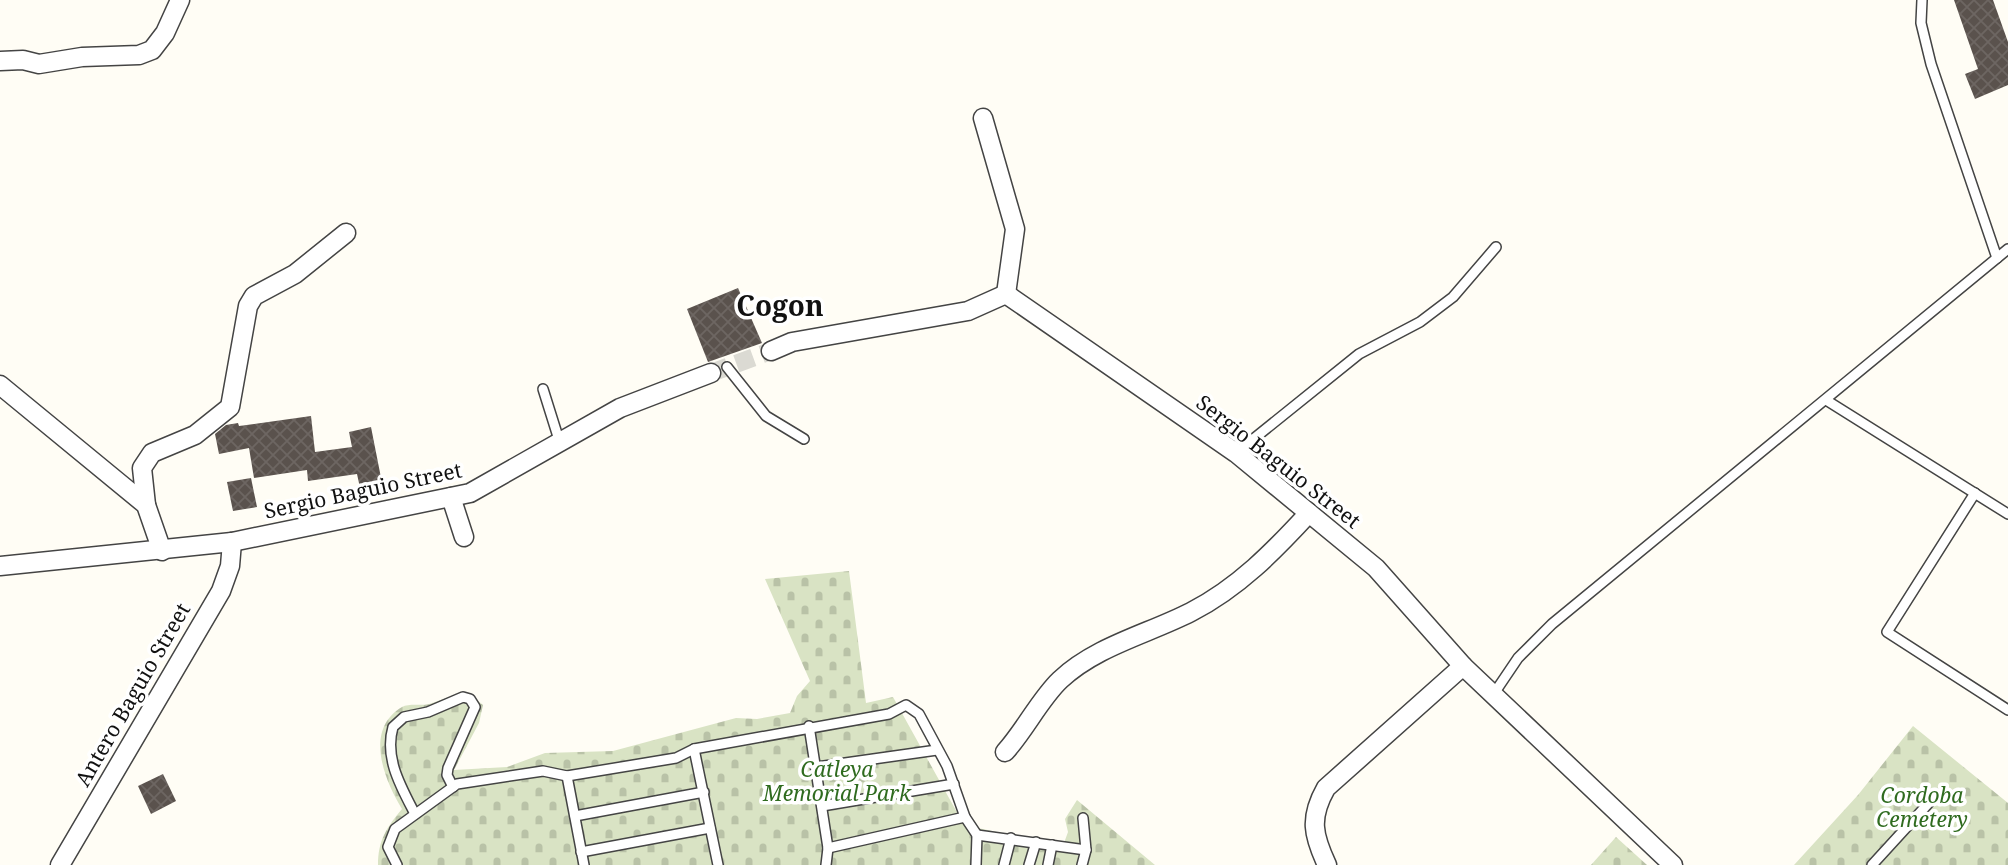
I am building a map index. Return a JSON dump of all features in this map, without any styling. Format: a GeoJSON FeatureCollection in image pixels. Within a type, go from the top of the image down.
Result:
{"type":"FeatureCollection","features":[{"type":"Feature","properties":{"kind":"street"},"geometry":{"type":"LineString","coordinates":[[0,61],[23,60],[39,64],[82,57],[139,55],[152,50],[165,33],[180,0]]}},
{"type":"Feature","properties":{"kind":"street"},"geometry":{"type":"LineString","coordinates":[[771,351],[792,342],[968,311],[1006,294],[1015,229],[983,118]]}},
{"type":"Feature","properties":{"kind":"street"},"geometry":{"type":"LineString","coordinates":[[162,551],[146,505],[142,468],[152,453],[195,435],[229,407],[248,306],[254,296],[295,274],[346,233]]}},
{"type":"Feature","properties":{"kind":"street","name":"Sergio Baguio Street"},"geometry":{"type":"LineString","coordinates":[[1006,294],[1236,453],[1376,568],[1463,666],[1671,864]]}},
{"type":"Feature","properties":{"kind":"street","name":"Sergio Baguio Street"},"geometry":{"type":"LineString","coordinates":[[0,566],[85,555],[162,551],[232,542],[470,493],[559,440],[620,408],[719,370]]}},
{"type":"Feature","properties":{"kind":"street"},"geometry":{"type":"LineString","coordinates":[[0,385],[146,505]]}},
{"type":"Feature","properties":{"kind":"street"},"geometry":{"type":"LineString","coordinates":[[451,497],[464,537]]}},
{"type":"Feature","properties":{"kind":"street"},"geometry":{"type":"LineString","coordinates":[[1005,752],[1024,732],[1059,681],[1092,656],[1193,611],[1240,581],[1273,552],[1309,513]]}},
{"type":"Feature","properties":{"kind":"street","name":"Antero Baguio Street"},"geometry":{"type":"LineString","coordinates":[[60,865],[221,591],[230,566],[232,542]]}},
{"type":"Feature","properties":{"kind":"street"},"geometry":{"type":"LineString","coordinates":[[1327,865],[1319,849],[1314,820],[1315,808],[1326,788],[1463,666]]}},
{"type":"Feature","properties":{"kind":"lane"},"geometry":{"type":"LineString","coordinates":[[1922,0],[1921,23],[1931,64],[1997,258]]}},
{"type":"Feature","properties":{"kind":"lane"},"geometry":{"type":"LineString","coordinates":[[1236,453],[1359,354],[1420,322],[1454,297],[1496,247]]}},
{"type":"Feature","properties":{"kind":"lane"},"geometry":{"type":"LineString","coordinates":[[1493,695],[1535,640],[2008,249]]}},
{"type":"Feature","properties":{"kind":"lane"},"geometry":{"type":"LineString","coordinates":[[719,370],[766,416],[804,439]]}},
{"type":"Feature","properties":{"kind":"lane"},"geometry":{"type":"LineString","coordinates":[[543,389],[559,440]]}},
{"type":"Feature","properties":{"kind":"lane"},"geometry":{"type":"LineString","coordinates":[[1826,400],[2008,514]]}},
{"type":"Feature","properties":{"kind":"lane"},"geometry":{"type":"LineString","coordinates":[[1975,493],[1887,632],[2008,710]]}},
{"type":"Feature","properties":{"kind":"lane"},"geometry":{"type":"LineString","coordinates":[[415,814],[397,780],[391,753],[393,727],[404,717],[428,712],[463,697],[470,699],[475,707],[448,768],[447,775],[453,787]]}},
{"type":"Feature","properties":{"kind":"lane"},"geometry":{"type":"LineString","coordinates":[[397,865],[388,847],[395,829],[453,787],[531,772],[567,776],[676,758],[694,749],[809,726],[889,714],[906,705],[919,714],[954,784],[965,817],[977,835],[976,865]]}},
{"type":"Feature","properties":{"kind":"lane"},"geometry":{"type":"LineString","coordinates":[[809,726],[828,848],[826,865]]}},
{"type":"Feature","properties":{"kind":"lane"},"geometry":{"type":"LineString","coordinates":[[694,749],[718,865]]}},
{"type":"Feature","properties":{"kind":"lane"},"geometry":{"type":"LineString","coordinates":[[817,767],[937,751]]}},
{"type":"Feature","properties":{"kind":"lane"},"geometry":{"type":"LineString","coordinates":[[567,776],[584,865]]}},
{"type":"Feature","properties":{"kind":"lane"},"geometry":{"type":"LineString","coordinates":[[822,806],[954,784]]}},
{"type":"Feature","properties":{"kind":"lane"},"geometry":{"type":"LineString","coordinates":[[575,816],[704,792]]}},
{"type":"Feature","properties":{"kind":"lane"},"geometry":{"type":"LineString","coordinates":[[1872,865],[1937,794]]}},
{"type":"Feature","properties":{"kind":"lane"},"geometry":{"type":"LineString","coordinates":[[828,848],[965,817]]}},
{"type":"Feature","properties":{"kind":"lane"},"geometry":{"type":"LineString","coordinates":[[1082,865],[1086,850],[1083,818]]}},
{"type":"Feature","properties":{"kind":"lane"},"geometry":{"type":"LineString","coordinates":[[581,852],[710,828]]}},
{"type":"Feature","properties":{"kind":"lane"},"geometry":{"type":"LineString","coordinates":[[977,835],[1086,850]]}},
{"type":"Feature","properties":{"kind":"lane"},"geometry":{"type":"LineString","coordinates":[[1004,865],[1011,838]]}},
{"type":"Feature","properties":{"kind":"lane"},"geometry":{"type":"LineString","coordinates":[[1028,865],[1037,842]]}},
{"type":"Feature","properties":{"kind":"lane"},"geometry":{"type":"LineString","coordinates":[[1048,865],[1052,845]]}},
{"type":"Feature","properties":{"kind":"green space","name":"Catleya Memorial Park"},"geometry":{"type":"Polygon","coordinates":[[[849,571],[866,703],[893,697],[964,825],[1053,844],[1064,843],[1068,832],[1065,819],[1077,800],[1155,865],[378,865],[384,834],[402,809],[384,770],[380,742],[390,717],[402,707],[429,704],[457,695],[470,697],[483,705],[479,723],[454,770],[507,767],[545,753],[613,751],[736,718],[757,719],[790,713],[797,696],[810,681],[765,579],[849,571]]]}},
{"type":"Feature","properties":{"kind":"green space","name":"Cordoba Cemetery"},"geometry":{"type":"Polygon","coordinates":[[[1913,726],[2008,803],[2008,865],[1794,865],[1858,795],[1913,726]]]}},
{"type":"Feature","properties":{"kind":"green space"},"geometry":{"type":"Polygon","coordinates":[[[1616,837],[1647,865],[1591,865],[1616,837]]]}},
{"type":"Feature","properties":{"kind":"building"},"geometry":{"type":"Polygon","coordinates":[[[1954,0],[1993,0],[2008,42],[2008,85],[1975,99],[1965,74],[1978,69],[1954,0]]]}},
{"type":"Feature","properties":{"kind":"building"},"geometry":{"type":"Polygon","coordinates":[[[738,288],[762,343],[708,362],[687,309],[738,288]]]}},
{"type":"Feature","properties":{"kind":"building"},"geometry":{"type":"Polygon","coordinates":[[[311,416],[315,452],[352,447],[349,432],[371,427],[384,493],[362,497],[357,474],[308,481],[307,470],[254,478],[249,448],[219,454],[215,434],[226,425],[238,423],[239,426],[311,416]]]}},
{"type":"Feature","properties":{"kind":"building"},"geometry":{"type":"Polygon","coordinates":[[[251,478],[257,507],[233,511],[227,482],[251,478]]]}},
{"type":"Feature","properties":{"kind":"building"},"geometry":{"type":"Polygon","coordinates":[[[163,774],[176,801],[151,814],[138,786],[163,774]]]}},
{"type":"Feature","properties":{"kind":"tunnel"},"geometry":{"type":"LineString","coordinates":[[711,373],[771,351]]}},
{"type":"Feature","properties":{"kind":"district","name":"Cogon"},"geometry":{"type":"Point","coordinates":[780,306]}}]}
